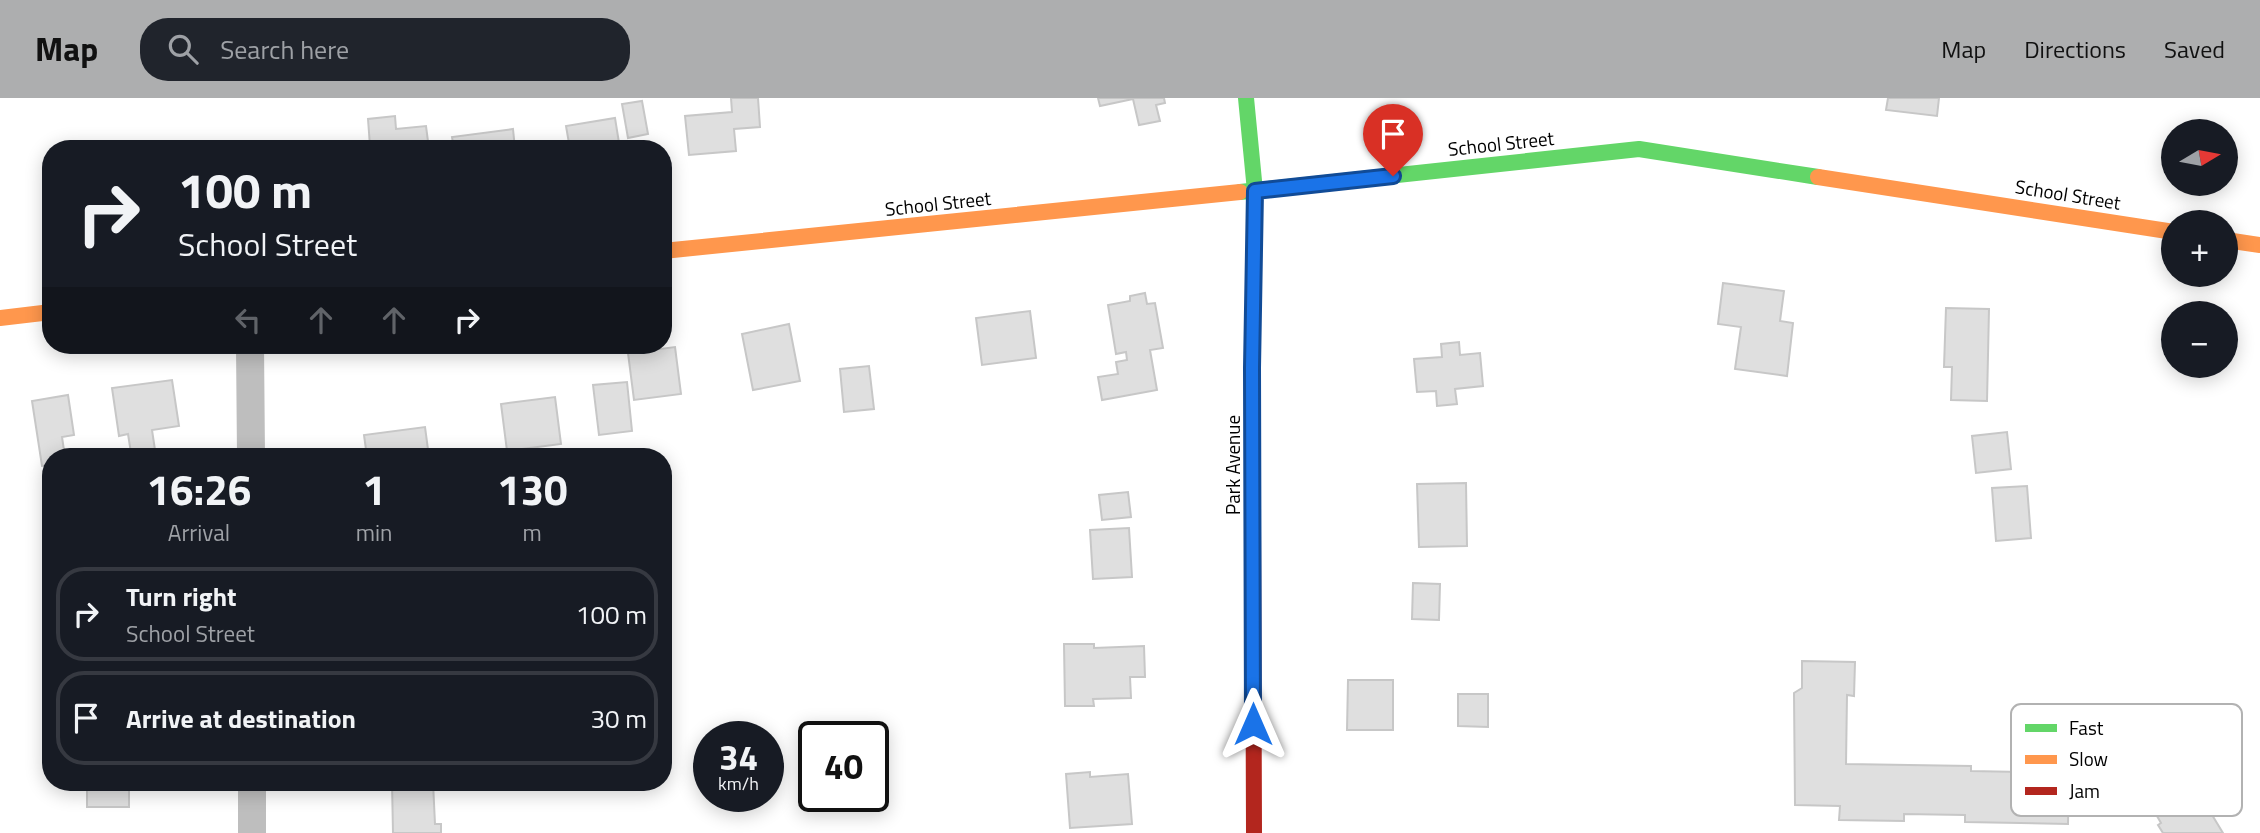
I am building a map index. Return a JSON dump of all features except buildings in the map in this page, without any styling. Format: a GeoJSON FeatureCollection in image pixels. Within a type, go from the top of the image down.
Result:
{"type":"FeatureCollection","features":[{"type":"Feature","properties":{"kind":"main road","name":"Park Avenue"},"geometry":{"type":"LineString","coordinates":[[1246,98],[1255,191],[1252,368],[1254,833]]}},
{"type":"Feature","properties":{"kind":"main road","name":"School Street"},"geometry":{"type":"LineString","coordinates":[[672,250],[1639,149],[2161,230]]}},
{"type":"Feature","properties":{"kind":"main road"},"geometry":{"type":"LineString","coordinates":[[2238,242],[2260,245]]}},
{"type":"Feature","properties":{"kind":"main road"},"geometry":{"type":"LineString","coordinates":[[0,318],[42,313]]}},
{"type":"Feature","properties":{"kind":"street"},"geometry":{"type":"LineString","coordinates":[[250,354],[251,448]]}},
{"type":"Feature","properties":{"kind":"street"},"geometry":{"type":"LineString","coordinates":[[252,791],[252,833]]}},
{"type":"Feature","properties":{"kind":"traffic: fast"},"geometry":{"type":"LineString","coordinates":[[1246,98],[1255,191],[1253,531]]}},
{"type":"Feature","properties":{"kind":"traffic: fast"},"geometry":{"type":"LineString","coordinates":[[1240,192],[1639,149],[1818,177]]}},
{"type":"Feature","properties":{"kind":"traffic: slow"},"geometry":{"type":"LineString","coordinates":[[1818,177],[2161,230]]}},
{"type":"Feature","properties":{"kind":"traffic: slow"},"geometry":{"type":"LineString","coordinates":[[672,250],[1240,192]]}},
{"type":"Feature","properties":{"kind":"traffic: slow"},"geometry":{"type":"LineString","coordinates":[[2238,242],[2260,245]]}},
{"type":"Feature","properties":{"kind":"traffic: slow"},"geometry":{"type":"LineString","coordinates":[[0,318],[42,313]]}},
{"type":"Feature","properties":{"kind":"traffic: jam"},"geometry":{"type":"LineString","coordinates":[[1253,531],[1254,833]]}},
{"type":"Feature","properties":{"kind":"route"},"geometry":{"type":"LineString","coordinates":[[1253,724],[1252,368],[1255,191],[1393,176]]}}]}
